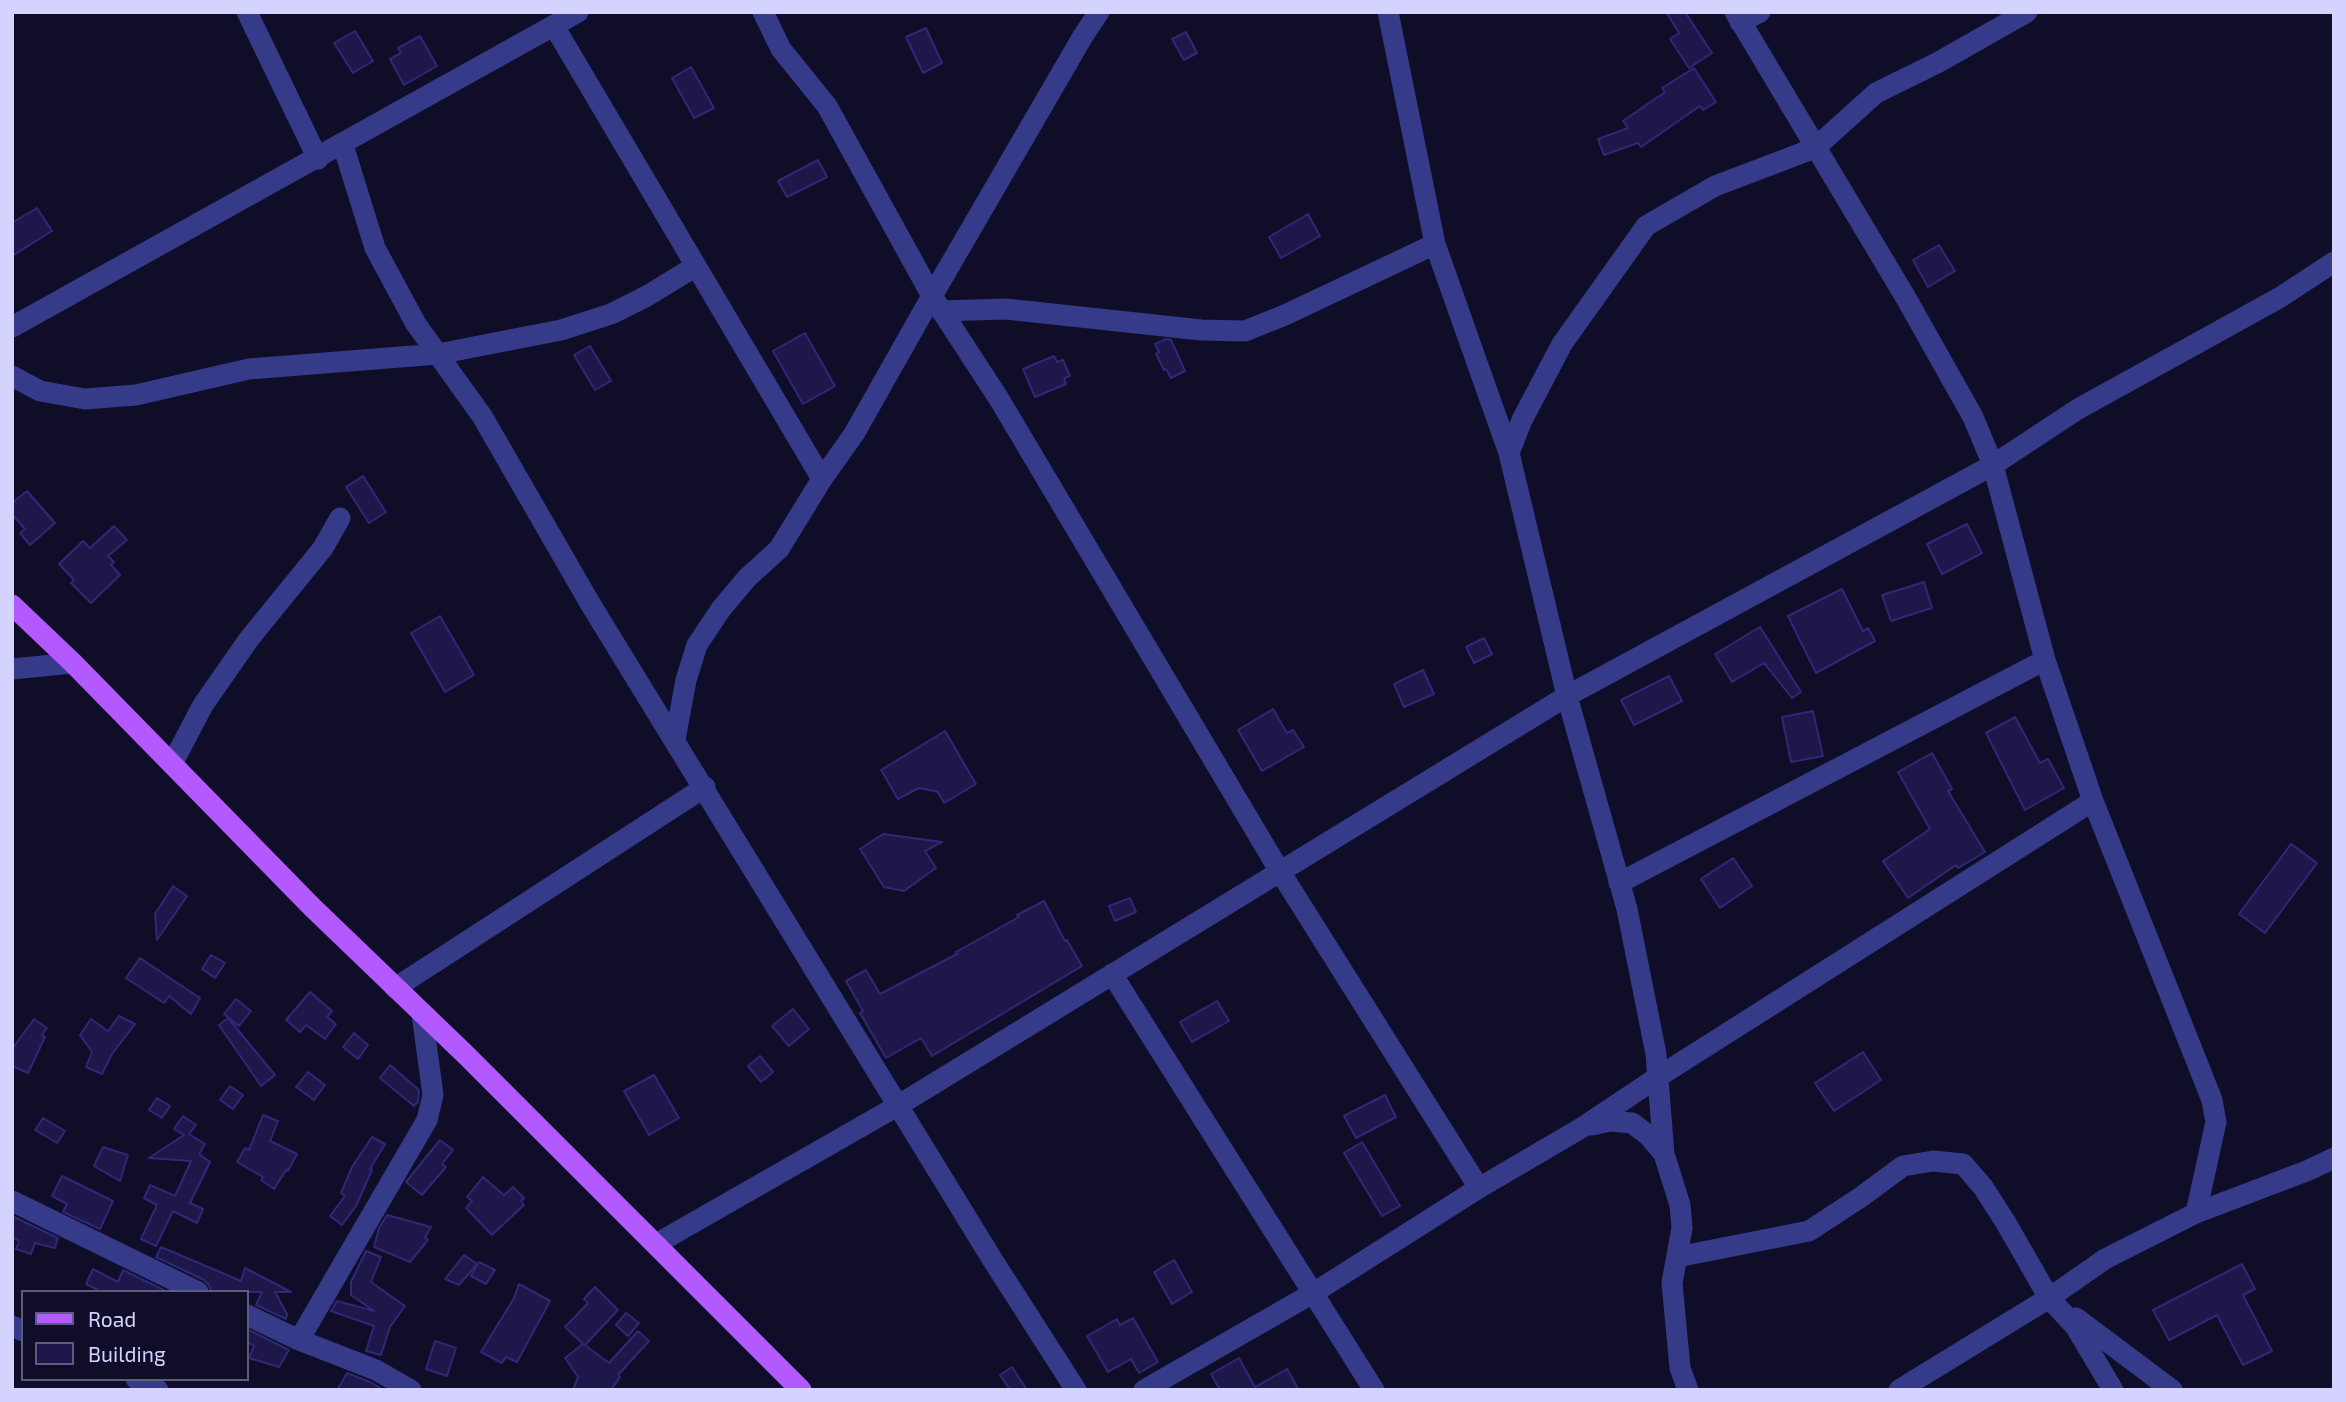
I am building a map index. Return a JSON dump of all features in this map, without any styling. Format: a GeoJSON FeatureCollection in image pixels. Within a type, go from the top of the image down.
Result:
{"type":"FeatureCollection","features":[{"type":"Feature","properties":{"kind":"main road"},"geometry":{"type":"LineString","coordinates":[[12,605],[801,1390]]}},
{"type":"Feature","properties":{"kind":"street"},"geometry":{"type":"LineString","coordinates":[[247,12],[318,159]]}},
{"type":"Feature","properties":{"kind":"street"},"geometry":{"type":"LineString","coordinates":[[12,327],[578,12]]}},
{"type":"Feature","properties":{"kind":"street"},"geometry":{"type":"LineString","coordinates":[[763,12],[781,48],[827,106],[936,304],[999,399],[1279,870],[1479,1188]]}},
{"type":"Feature","properties":{"kind":"street"},"geometry":{"type":"LineString","coordinates":[[675,740],[686,680],[697,645],[721,609],[747,578],[779,549],[822,479],[854,434],[936,304],[1083,36],[1099,12]]}},
{"type":"Feature","properties":{"kind":"street"},"geometry":{"type":"LineString","coordinates":[[1388,12],[1435,244],[1509,453],[1567,696],[1627,909],[1656,1054],[1664,1154],[1680,1205],[1682,1228],[1672,1283],[1680,1368],[1688,1390]]}},
{"type":"Feature","properties":{"kind":"street"},"geometry":{"type":"LineString","coordinates":[[1760,12],[1737,17],[1906,298],[1973,417],[1993,466],[2045,660],[2093,801],[2212,1100],[2216,1122],[2196,1213]]}},
{"type":"Feature","properties":{"kind":"street"},"geometry":{"type":"LineString","coordinates":[[1509,453],[1522,420],[1562,344],[1646,226],[1715,186],[1815,148],[1876,93],[1937,63],[2026,12]]}},
{"type":"Feature","properties":{"kind":"street"},"geometry":{"type":"LineString","coordinates":[[554,26],[822,479]]}},
{"type":"Feature","properties":{"kind":"street"},"geometry":{"type":"LineString","coordinates":[[343,145],[376,248],[416,324],[482,416],[584,593],[992,1259],[1076,1390]]}},
{"type":"Feature","properties":{"kind":"street"},"geometry":{"type":"LineString","coordinates":[[936,304],[1201,330],[1245,331],[1285,315],[1435,244]]}},
{"type":"Feature","properties":{"kind":"street"},"geometry":{"type":"LineString","coordinates":[[656,1244],[899,1105],[1567,696],[1993,466],[2078,409],[2279,298],[2334,262]]}},
{"type":"Feature","properties":{"kind":"street"},"geometry":{"type":"LineString","coordinates":[[12,376],[40,391],[85,399],[136,395],[249,369],[438,354],[561,330],[611,314],[647,296],[696,265]]}},
{"type":"Feature","properties":{"kind":"street"},"geometry":{"type":"LineString","coordinates":[[172,764],[203,705],[249,639],[323,548],[340,518]]}},
{"type":"Feature","properties":{"kind":"street"},"geometry":{"type":"LineString","coordinates":[[1619,883],[2045,660]]}},
{"type":"Feature","properties":{"kind":"street"},"geometry":{"type":"LineString","coordinates":[[12,669],[73,663]]}},
{"type":"Feature","properties":{"kind":"street"},"geometry":{"type":"LineString","coordinates":[[395,988],[705,787]]}},
{"type":"Feature","properties":{"kind":"street"},"geometry":{"type":"LineString","coordinates":[[1144,1390],[1315,1292],[1479,1188],[1583,1127],[2093,801]]}},
{"type":"Feature","properties":{"kind":"street"},"geometry":{"type":"LineString","coordinates":[[1112,974],[1315,1292],[1374,1390]]}},
{"type":"Feature","properties":{"kind":"street"},"geometry":{"type":"LineString","coordinates":[[299,1340],[427,1119],[433,1095],[422,1014]]}},
{"type":"Feature","properties":{"kind":"street"},"geometry":{"type":"LineString","coordinates":[[1583,1127],[1610,1121],[1632,1123],[1648,1135],[1664,1154]]}},
{"type":"Feature","properties":{"kind":"street"},"geometry":{"type":"LineString","coordinates":[[1899,1390],[2049,1298],[2105,1259],[2196,1213],[2334,1158]]}},
{"type":"Feature","properties":{"kind":"street"},"geometry":{"type":"LineString","coordinates":[[1677,1257],[1809,1231],[1903,1166],[1933,1161],[1963,1164],[1989,1196],[2049,1298],[2075,1326],[2113,1390]]}},
{"type":"Feature","properties":{"kind":"street"},"geometry":{"type":"LineString","coordinates":[[12,1201],[194,1290]]}},
{"type":"Feature","properties":{"kind":"street"},"geometry":{"type":"LineString","coordinates":[[2049,1298],[2172,1390]]}},
{"type":"Feature","properties":{"kind":"street"},"geometry":{"type":"LineString","coordinates":[[248,1315],[299,1340],[376,1370],[411,1390]]}},
{"type":"Feature","properties":{"kind":"street"},"geometry":{"type":"LineString","coordinates":[[140,1381],[158,1390]]}},
{"type":"Feature","properties":{"kind":"building"},"geometry":{"type":"Polygon","coordinates":[[[1666,12],[1685,12],[1712,53],[1689,68],[1670,39],[1679,33],[1666,12]]]}},
{"type":"Feature","properties":{"kind":"building"},"geometry":{"type":"Polygon","coordinates":[[[926,28],[942,63],[923,73],[906,37],[926,28]]]}},
{"type":"Feature","properties":{"kind":"building"},"geometry":{"type":"Polygon","coordinates":[[[355,31],[373,61],[353,73],[334,43],[355,31]]]}},
{"type":"Feature","properties":{"kind":"building"},"geometry":{"type":"Polygon","coordinates":[[[1186,32],[1197,53],[1184,60],[1172,39],[1186,32]]]}},
{"type":"Feature","properties":{"kind":"building"},"geometry":{"type":"Polygon","coordinates":[[[420,36],[437,66],[404,85],[390,59],[401,53],[398,48],[420,36]]]}},
{"type":"Feature","properties":{"kind":"building"},"geometry":{"type":"Polygon","coordinates":[[[691,67],[714,108],[694,118],[672,78],[691,67]]]}},
{"type":"Feature","properties":{"kind":"building"},"geometry":{"type":"Polygon","coordinates":[[[1694,68],[1716,102],[1703,110],[1700,106],[1641,147],[1638,143],[1604,155],[1598,139],[1628,128],[1623,121],[1665,92],[1662,88],[1694,68]]]}},
{"type":"Feature","properties":{"kind":"building"},"geometry":{"type":"Polygon","coordinates":[[[818,160],[827,177],[787,197],[778,181],[818,160]]]}},
{"type":"Feature","properties":{"kind":"building"},"geometry":{"type":"Polygon","coordinates":[[[37,208],[52,231],[12,256],[12,223],[37,208]]]}},
{"type":"Feature","properties":{"kind":"building"},"geometry":{"type":"Polygon","coordinates":[[[1308,214],[1320,236],[1281,258],[1269,237],[1308,214]]]}},
{"type":"Feature","properties":{"kind":"building"},"geometry":{"type":"Polygon","coordinates":[[[1939,245],[1955,271],[1928,287],[1913,260],[1939,245]]]}},
{"type":"Feature","properties":{"kind":"building"},"geometry":{"type":"Polygon","coordinates":[[[805,333],[835,386],[803,404],[773,351],[805,333]]]}},
{"type":"Feature","properties":{"kind":"building"},"geometry":{"type":"Polygon","coordinates":[[[1166,339],[1171,340],[1185,371],[1171,378],[1156,354],[1159,352],[1155,344],[1166,339]]]}},
{"type":"Feature","properties":{"kind":"building"},"geometry":{"type":"Polygon","coordinates":[[[590,346],[611,381],[595,390],[574,355],[590,346]]]}},
{"type":"Feature","properties":{"kind":"building"},"geometry":{"type":"Polygon","coordinates":[[[1054,356],[1057,362],[1063,360],[1070,376],[1064,378],[1066,384],[1035,397],[1023,369],[1054,356]]]}},
{"type":"Feature","properties":{"kind":"building"},"geometry":{"type":"Polygon","coordinates":[[[363,476],[386,512],[369,523],[346,487],[363,476]]]}},
{"type":"Feature","properties":{"kind":"building"},"geometry":{"type":"Polygon","coordinates":[[[27,491],[55,523],[30,545],[20,533],[25,529],[12,514],[12,503],[27,491]]]}},
{"type":"Feature","properties":{"kind":"building"},"geometry":{"type":"Polygon","coordinates":[[[1967,524],[1982,553],[1942,574],[1927,544],[1967,524]]]}},
{"type":"Feature","properties":{"kind":"building"},"geometry":{"type":"Polygon","coordinates":[[[114,526],[127,540],[108,556],[114,562],[111,565],[120,575],[91,603],[71,583],[74,580],[59,564],[83,541],[90,548],[114,526]]]}},
{"type":"Feature","properties":{"kind":"building"},"geometry":{"type":"Polygon","coordinates":[[[1924,582],[1932,608],[1891,621],[1882,595],[1924,582]]]}},
{"type":"Feature","properties":{"kind":"building"},"geometry":{"type":"Polygon","coordinates":[[[1842,589],[1863,631],[1868,628],[1875,641],[1816,673],[1788,616],[1842,589]]]}},
{"type":"Feature","properties":{"kind":"building"},"geometry":{"type":"Polygon","coordinates":[[[440,616],[474,675],[445,692],[411,633],[440,616]]]}},
{"type":"Feature","properties":{"kind":"building"},"geometry":{"type":"Polygon","coordinates":[[[1760,627],[1801,692],[1792,698],[1764,663],[1732,682],[1715,654],[1760,627]]]}},
{"type":"Feature","properties":{"kind":"building"},"geometry":{"type":"Polygon","coordinates":[[[1484,638],[1492,654],[1474,663],[1466,647],[1484,638]]]}},
{"type":"Feature","properties":{"kind":"building"},"geometry":{"type":"Polygon","coordinates":[[[1423,670],[1434,694],[1404,707],[1394,684],[1423,670]]]}},
{"type":"Feature","properties":{"kind":"building"},"geometry":{"type":"Polygon","coordinates":[[[1669,676],[1682,701],[1634,725],[1621,700],[1669,676]]]}},
{"type":"Feature","properties":{"kind":"building"},"geometry":{"type":"Polygon","coordinates":[[[1273,709],[1287,733],[1293,730],[1304,747],[1262,771],[1238,730],[1273,709]]]}},
{"type":"Feature","properties":{"kind":"building"},"geometry":{"type":"Polygon","coordinates":[[[1813,711],[1823,756],[1791,762],[1782,717],[1813,711]]]}},
{"type":"Feature","properties":{"kind":"building"},"geometry":{"type":"Polygon","coordinates":[[[2015,717],[2040,763],[2048,759],[2064,788],[2025,810],[1986,733],[2015,717]]]}},
{"type":"Feature","properties":{"kind":"building"},"geometry":{"type":"Polygon","coordinates":[[[945,731],[976,784],[944,803],[938,792],[919,788],[898,799],[881,770],[945,731]]]}},
{"type":"Feature","properties":{"kind":"building"},"geometry":{"type":"Polygon","coordinates":[[[1932,753],[1952,789],[1948,791],[1985,852],[1958,868],[1956,865],[1908,898],[1883,861],[1930,829],[1898,772],[1932,753]]]}},
{"type":"Feature","properties":{"kind":"building"},"geometry":{"type":"Polygon","coordinates":[[[883,834],[942,842],[925,851],[936,868],[904,891],[884,887],[860,849],[883,834]]]}},
{"type":"Feature","properties":{"kind":"building"},"geometry":{"type":"Polygon","coordinates":[[[2291,844],[2317,863],[2265,933],[2239,914],[2291,844]]]}},
{"type":"Feature","properties":{"kind":"building"},"geometry":{"type":"Polygon","coordinates":[[[1733,858],[1752,886],[1720,908],[1701,879],[1733,858]]]}},
{"type":"Feature","properties":{"kind":"building"},"geometry":{"type":"Polygon","coordinates":[[[173,886],[187,896],[157,940],[155,914],[173,886]]]}},
{"type":"Feature","properties":{"kind":"building"},"geometry":{"type":"Polygon","coordinates":[[[1130,898],[1136,912],[1115,921],[1109,906],[1130,898]]]}},
{"type":"Feature","properties":{"kind":"building"},"geometry":{"type":"Polygon","coordinates":[[[1044,901],[1082,966],[932,1056],[921,1038],[886,1058],[860,1013],[863,1011],[846,981],[866,970],[880,994],[957,954],[956,952],[1044,901]]]}},
{"type":"Feature","properties":{"kind":"building"},"geometry":{"type":"Polygon","coordinates":[[[211,955],[225,963],[215,978],[202,969],[211,955]]]}},
{"type":"Feature","properties":{"kind":"building"},"geometry":{"type":"Polygon","coordinates":[[[140,958],[200,998],[191,1014],[169,996],[164,1003],[126,978],[140,958]]]}},
{"type":"Feature","properties":{"kind":"building"},"geometry":{"type":"Polygon","coordinates":[[[310,992],[332,1011],[327,1017],[336,1024],[325,1039],[306,1025],[300,1032],[286,1020],[310,992]]]}},
{"type":"Feature","properties":{"kind":"building"},"geometry":{"type":"Polygon","coordinates":[[[236,999],[251,1011],[239,1026],[224,1014],[236,999]]]}},
{"type":"Feature","properties":{"kind":"building"},"geometry":{"type":"Polygon","coordinates":[[[1217,1001],[1229,1021],[1192,1042],[1180,1022],[1217,1001]]]}},
{"type":"Feature","properties":{"kind":"building"},"geometry":{"type":"Polygon","coordinates":[[[793,1009],[809,1029],[789,1046],[772,1026],[793,1009]]]}},
{"type":"Feature","properties":{"kind":"building"},"geometry":{"type":"Polygon","coordinates":[[[119,1016],[135,1024],[112,1054],[102,1074],[86,1067],[92,1052],[80,1035],[91,1019],[108,1031],[119,1016]]]}},
{"type":"Feature","properties":{"kind":"building"},"geometry":{"type":"Polygon","coordinates":[[[228,1018],[275,1075],[261,1086],[219,1025],[228,1018]]]}},
{"type":"Feature","properties":{"kind":"building"},"geometry":{"type":"Polygon","coordinates":[[[34,1019],[47,1028],[28,1073],[12,1066],[12,1049],[34,1019]]]}},
{"type":"Feature","properties":{"kind":"building"},"geometry":{"type":"Polygon","coordinates":[[[354,1033],[368,1045],[358,1059],[343,1047],[354,1033]]]}},
{"type":"Feature","properties":{"kind":"building"},"geometry":{"type":"Polygon","coordinates":[[[1863,1052],[1881,1080],[1834,1111],[1815,1083],[1863,1052]]]}},
{"type":"Feature","properties":{"kind":"building"},"geometry":{"type":"Polygon","coordinates":[[[760,1056],[773,1072],[761,1082],[748,1066],[760,1056]]]}},
{"type":"Feature","properties":{"kind":"building"},"geometry":{"type":"Polygon","coordinates":[[[390,1065],[419,1090],[418,1102],[414,1106],[380,1078],[390,1065]]]}},
{"type":"Feature","properties":{"kind":"building"},"geometry":{"type":"Polygon","coordinates":[[[308,1072],[325,1085],[314,1100],[296,1087],[308,1072]]]}},
{"type":"Feature","properties":{"kind":"building"},"geometry":{"type":"Polygon","coordinates":[[[654,1075],[679,1118],[649,1135],[624,1091],[654,1075]]]}},
{"type":"Feature","properties":{"kind":"building"},"geometry":{"type":"Polygon","coordinates":[[[230,1086],[243,1095],[233,1109],[220,1100],[230,1086]]]}},
{"type":"Feature","properties":{"kind":"building"},"geometry":{"type":"Polygon","coordinates":[[[1385,1095],[1396,1117],[1356,1138],[1344,1116],[1385,1095]]]}},
{"type":"Feature","properties":{"kind":"building"},"geometry":{"type":"Polygon","coordinates":[[[157,1098],[170,1106],[162,1118],[149,1110],[157,1098]]]}},
{"type":"Feature","properties":{"kind":"building"},"geometry":{"type":"Polygon","coordinates":[[[263,1115],[278,1121],[270,1141],[297,1154],[274,1189],[261,1180],[263,1177],[237,1162],[245,1148],[249,1150],[263,1115]]]}},
{"type":"Feature","properties":{"kind":"building"},"geometry":{"type":"Polygon","coordinates":[[[183,1116],[196,1125],[189,1134],[205,1144],[199,1154],[210,1162],[190,1203],[203,1209],[197,1223],[173,1211],[156,1246],[141,1239],[157,1205],[144,1198],[150,1185],[175,1196],[191,1161],[149,1158],[184,1135],[174,1129],[183,1116]]]}},
{"type":"Feature","properties":{"kind":"building"},"geometry":{"type":"Polygon","coordinates":[[[43,1118],[65,1131],[57,1143],[35,1130],[43,1118]]]}},
{"type":"Feature","properties":{"kind":"building"},"geometry":{"type":"Polygon","coordinates":[[[372,1137],[385,1144],[370,1169],[372,1170],[356,1206],[342,1225],[330,1216],[345,1196],[341,1193],[352,1167],[372,1137]]]}},
{"type":"Feature","properties":{"kind":"building"},"geometry":{"type":"Polygon","coordinates":[[[440,1140],[453,1150],[442,1164],[446,1167],[422,1195],[406,1182],[440,1140]]]}},
{"type":"Feature","properties":{"kind":"building"},"geometry":{"type":"Polygon","coordinates":[[[1362,1142],[1400,1206],[1382,1216],[1344,1153],[1362,1142]]]}},
{"type":"Feature","properties":{"kind":"building"},"geometry":{"type":"Polygon","coordinates":[[[103,1147],[128,1155],[120,1181],[94,1166],[103,1147]]]}},
{"type":"Feature","properties":{"kind":"building"},"geometry":{"type":"Polygon","coordinates":[[[62,1176],[113,1201],[100,1229],[63,1212],[67,1204],[52,1196],[62,1176]]]}},
{"type":"Feature","properties":{"kind":"building"},"geometry":{"type":"Polygon","coordinates":[[[483,1177],[504,1195],[513,1187],[524,1198],[521,1201],[524,1205],[492,1235],[466,1208],[472,1201],[467,1197],[483,1177]]]}},
{"type":"Feature","properties":{"kind":"building"},"geometry":{"type":"Polygon","coordinates":[[[387,1215],[431,1227],[425,1237],[428,1240],[410,1262],[374,1247],[379,1228],[387,1215]]]}},
{"type":"Feature","properties":{"kind":"building"},"geometry":{"type":"Polygon","coordinates":[[[12,1216],[58,1238],[55,1248],[35,1243],[31,1254],[16,1249],[19,1241],[12,1237],[12,1216]]]}},
{"type":"Feature","properties":{"kind":"building"},"geometry":{"type":"Polygon","coordinates":[[[161,1247],[241,1281],[245,1268],[291,1292],[275,1292],[287,1314],[286,1319],[256,1305],[262,1292],[210,1290],[204,1280],[156,1257],[161,1247]]]}},
{"type":"Feature","properties":{"kind":"building"},"geometry":{"type":"Polygon","coordinates":[[[366,1251],[381,1257],[371,1282],[405,1306],[390,1327],[381,1355],[366,1351],[374,1326],[331,1311],[337,1301],[374,1311],[351,1295],[351,1282],[366,1251]]]}},
{"type":"Feature","properties":{"kind":"building"},"geometry":{"type":"Polygon","coordinates":[[[464,1255],[477,1264],[459,1285],[445,1279],[464,1255]]]}},
{"type":"Feature","properties":{"kind":"building"},"geometry":{"type":"Polygon","coordinates":[[[1174,1260],[1192,1292],[1172,1304],[1154,1272],[1174,1260]]]}},
{"type":"Feature","properties":{"kind":"building"},"geometry":{"type":"Polygon","coordinates":[[[479,1262],[495,1270],[486,1284],[471,1276],[479,1262]]]}},
{"type":"Feature","properties":{"kind":"building"},"geometry":{"type":"Polygon","coordinates":[[[2242,1264],[2255,1289],[2243,1295],[2272,1351],[2243,1365],[2217,1315],[2169,1340],[2153,1310],[2242,1264]]]}},
{"type":"Feature","properties":{"kind":"building"},"geometry":{"type":"Polygon","coordinates":[[[93,1269],[118,1282],[123,1270],[164,1290],[98,1290],[86,1284],[93,1269]]]}},
{"type":"Feature","properties":{"kind":"building"},"geometry":{"type":"Polygon","coordinates":[[[519,1284],[550,1301],[517,1362],[506,1357],[502,1363],[481,1352],[514,1298],[519,1284]]]}},
{"type":"Feature","properties":{"kind":"building"},"geometry":{"type":"Polygon","coordinates":[[[595,1287],[618,1310],[585,1345],[609,1363],[638,1331],[649,1341],[618,1375],[620,1377],[611,1390],[573,1390],[578,1377],[565,1358],[583,1344],[565,1327],[588,1303],[584,1299],[595,1287]]]}},
{"type":"Feature","properties":{"kind":"building"},"geometry":{"type":"Polygon","coordinates":[[[626,1313],[639,1323],[628,1336],[616,1325],[626,1313]]]}},
{"type":"Feature","properties":{"kind":"building"},"geometry":{"type":"Polygon","coordinates":[[[1133,1318],[1158,1362],[1139,1373],[1131,1359],[1108,1372],[1087,1336],[1117,1319],[1120,1325],[1133,1318]]]}},
{"type":"Feature","properties":{"kind":"building"},"geometry":{"type":"Polygon","coordinates":[[[248,1330],[289,1350],[279,1367],[249,1358],[254,1346],[248,1343],[248,1330]]]}},
{"type":"Feature","properties":{"kind":"building"},"geometry":{"type":"Polygon","coordinates":[[[435,1341],[456,1348],[447,1376],[426,1369],[435,1341]]]}},
{"type":"Feature","properties":{"kind":"building"},"geometry":{"type":"Polygon","coordinates":[[[1239,1358],[1255,1387],[1287,1369],[1299,1390],[1220,1390],[1211,1374],[1239,1358]]]}},
{"type":"Feature","properties":{"kind":"building"},"geometry":{"type":"Polygon","coordinates":[[[1012,1367],[1027,1390],[1010,1390],[1000,1375],[1012,1367]]]}},
{"type":"Feature","properties":{"kind":"building"},"geometry":{"type":"Polygon","coordinates":[[[347,1373],[370,1382],[384,1390],[337,1390],[347,1373]]]}}]}
